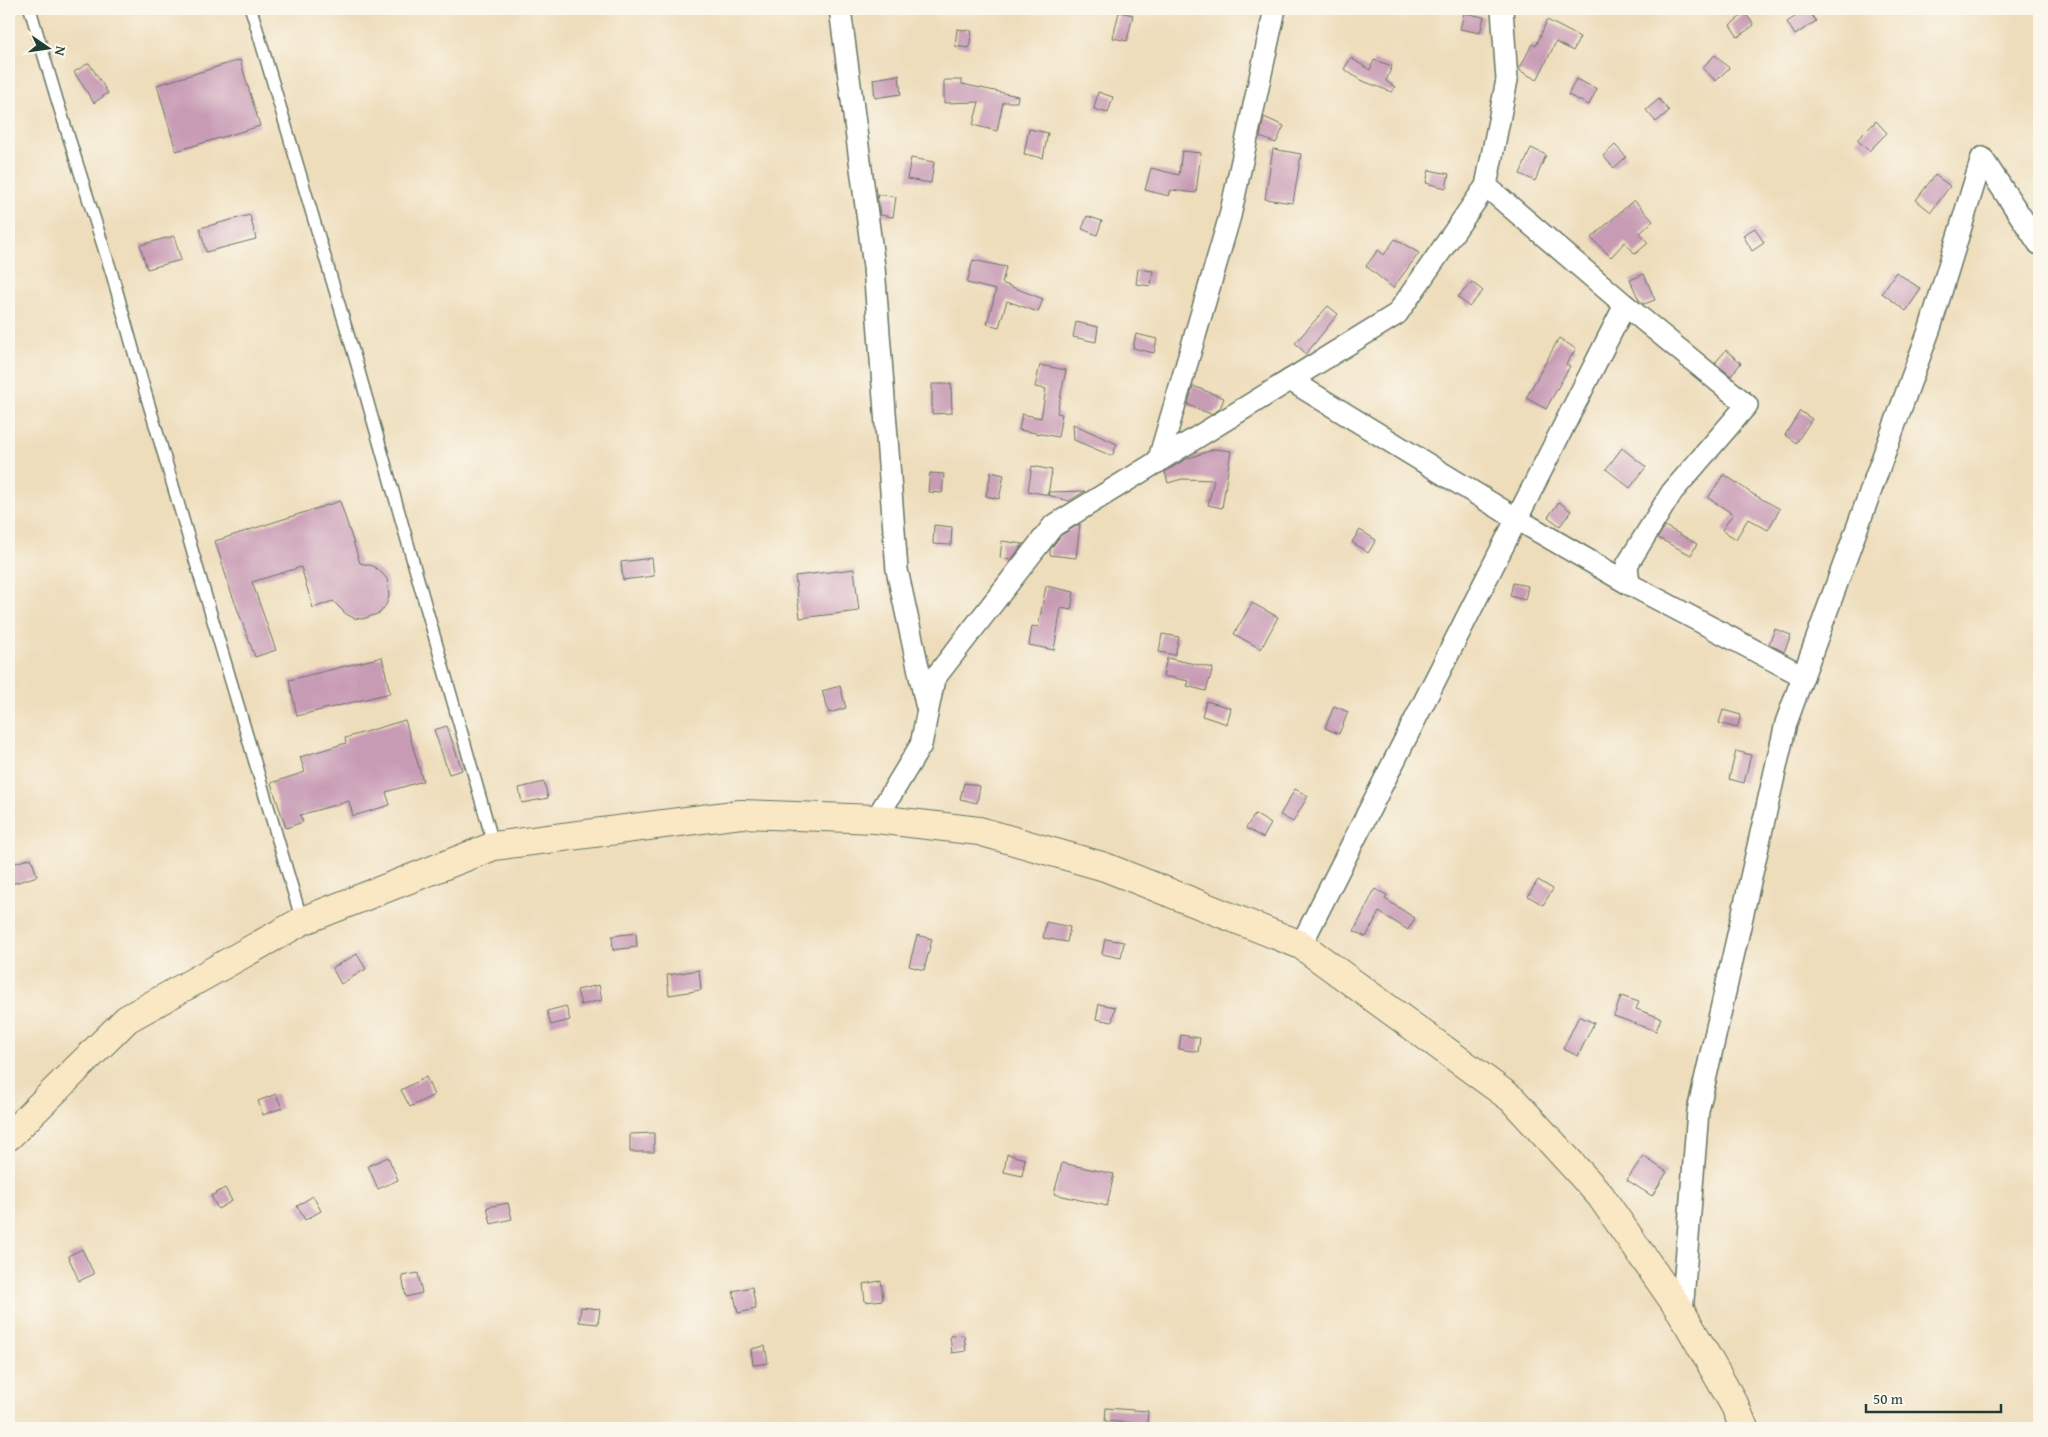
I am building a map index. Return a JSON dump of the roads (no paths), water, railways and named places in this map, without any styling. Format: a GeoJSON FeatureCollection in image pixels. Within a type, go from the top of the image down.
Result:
{"type":"FeatureCollection","features":[{"type":"Feature","properties":{"kind":"main road"},"geometry":{"type":"LineString","coordinates":[[9,1136],[127,1019],[302,920],[494,846],[741,814],[876,819],[979,831],[1105,867],[1300,945],[1512,1099],[1600,1195],[1682,1313],[1734,1406],[1744,1428]]}},
{"type":"Feature","properties":{"kind":"street"},"geometry":{"type":"LineString","coordinates":[[840,9],[874,267],[897,570],[927,712]]}},
{"type":"Feature","properties":{"kind":"street"},"geometry":{"type":"LineString","coordinates":[[1158,462],[1230,216],[1275,9]]}},
{"type":"Feature","properties":{"kind":"street"},"geometry":{"type":"LineString","coordinates":[[876,819],[921,745],[934,679],[1053,526],[1397,314],[1486,186],[1506,80],[1502,9]]}},
{"type":"Feature","properties":{"kind":"street"},"geometry":{"type":"LineString","coordinates":[[1682,1313],[1698,1111],[1786,723],[1930,328],[1982,158],[2039,244]]}},
{"type":"Feature","properties":{"kind":"street"},"geometry":{"type":"LineString","coordinates":[[1486,186],[1625,305],[1747,404],[1672,492],[1627,565],[1629,584]]}},
{"type":"Feature","properties":{"kind":"street"},"geometry":{"type":"LineString","coordinates":[[1300,945],[1625,305]]}},
{"type":"Feature","properties":{"kind":"street"},"geometry":{"type":"LineString","coordinates":[[1290,380],[1629,584],[1803,676]]}},
{"type":"Feature","properties":{"kind":"lane"},"geometry":{"type":"LineString","coordinates":[[30,9],[112,274],[302,920]]}},
{"type":"Feature","properties":{"kind":"lane"},"geometry":{"type":"LineString","coordinates":[[251,9],[356,361],[494,846]]}}]}
